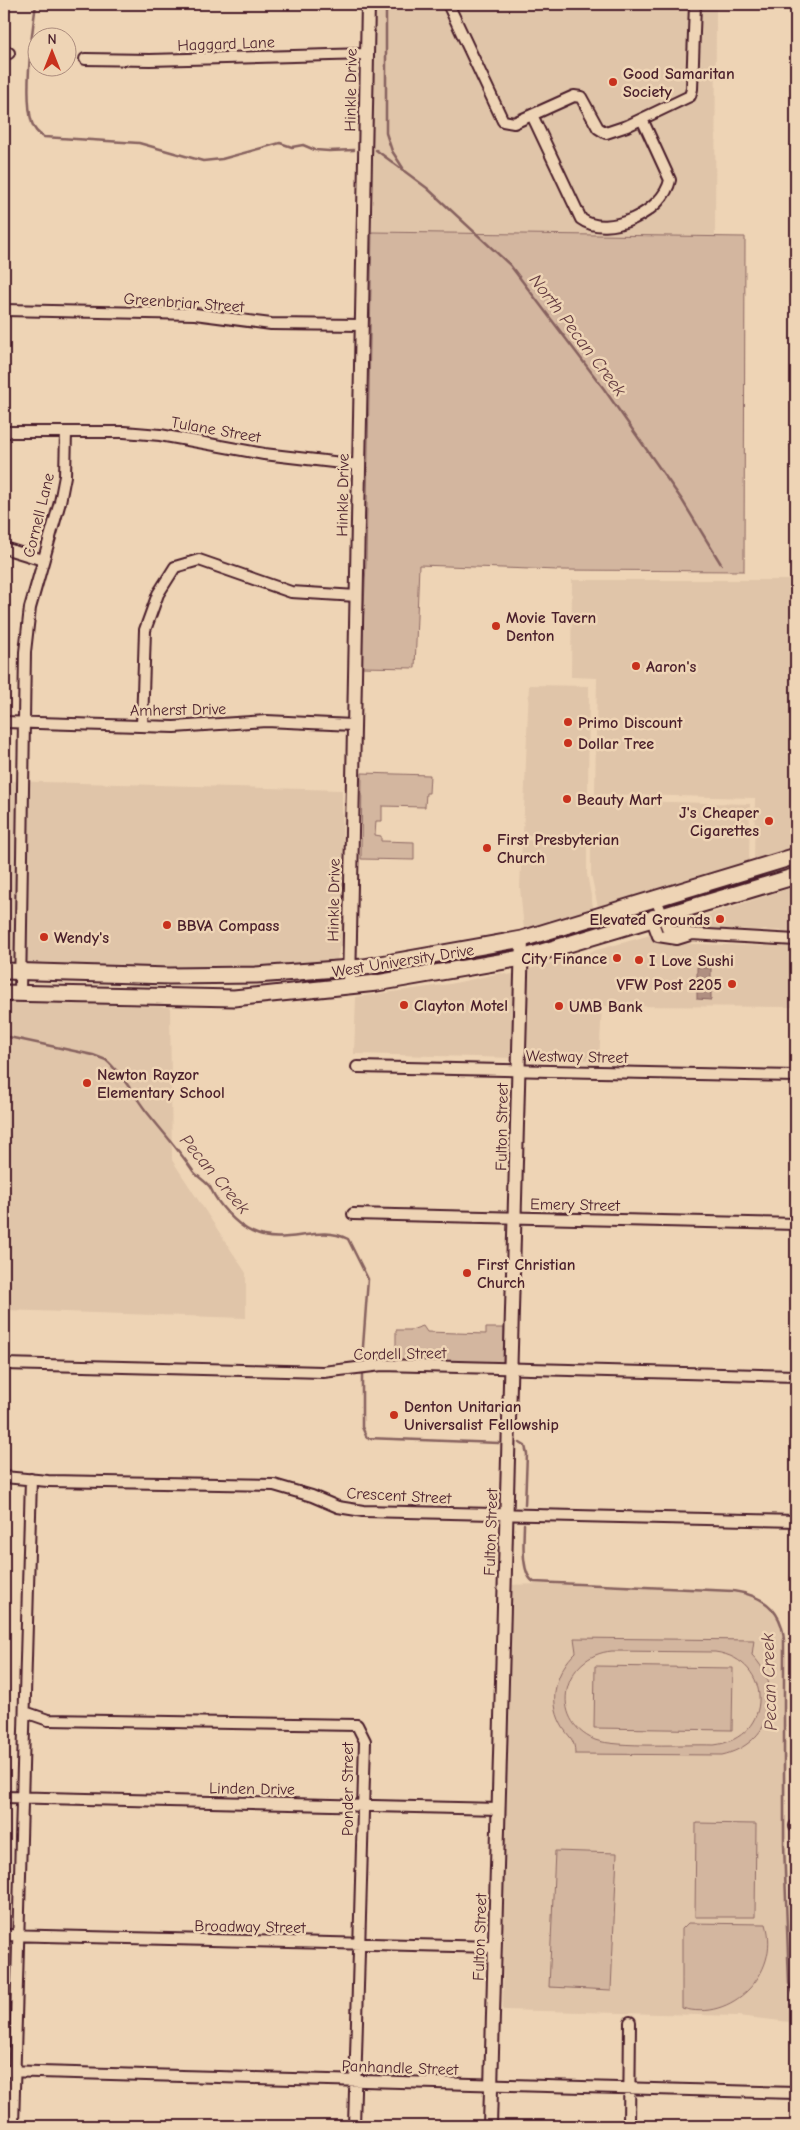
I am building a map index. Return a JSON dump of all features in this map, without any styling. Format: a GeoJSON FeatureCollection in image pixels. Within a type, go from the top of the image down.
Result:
{"type":"FeatureCollection","features":[{"type":"Feature","properties":{"kind":"main road","name":"West University Drive"},"geometry":{"type":"LineString","coordinates":[[4,971],[169,976],[256,974],[349,968],[522,939],[796,856]]}},
{"type":"Feature","properties":{"kind":"main road","name":"West University Drive"},"geometry":{"type":"LineString","coordinates":[[4,994],[234,998],[349,987],[452,972],[522,958],[796,876]]}},
{"type":"Feature","properties":{"kind":"street","name":"Hinkle Drive"},"geometry":{"type":"LineString","coordinates":[[349,987],[368,4]]}},
{"type":"Feature","properties":{"kind":"street"},"geometry":{"type":"LineString","coordinates":[[448,4],[504,121],[514,123],[574,96],[581,97],[598,128],[606,133],[642,119],[690,96],[692,89],[695,4]]}},
{"type":"Feature","properties":{"kind":"street","name":"Haggard Lane"},"geometry":{"type":"LineString","coordinates":[[85,59],[150,60],[367,54]]}},
{"type":"Feature","properties":{"kind":"street"},"geometry":{"type":"LineString","coordinates":[[532,115],[581,219],[587,223],[607,226],[637,218],[668,190],[670,180],[642,119]]}},
{"type":"Feature","properties":{"kind":"street","name":"Greenbriar Street"},"geometry":{"type":"LineString","coordinates":[[4,310],[195,314],[271,324],[362,325]]}},
{"type":"Feature","properties":{"kind":"street","name":"Tulane Street"},"geometry":{"type":"LineString","coordinates":[[4,432],[160,434],[264,454],[359,465]]}},
{"type":"Feature","properties":{"kind":"street","name":"Cornell Lane"},"geometry":{"type":"LineString","coordinates":[[20,994],[23,722],[26,652],[30,608],[60,502],[65,476],[66,432]]}},
{"type":"Feature","properties":{"kind":"street"},"geometry":{"type":"LineString","coordinates":[[4,548],[43,560]]}},
{"type":"Feature","properties":{"kind":"street"},"geometry":{"type":"LineString","coordinates":[[142,726],[145,630],[158,594],[176,567],[199,560],[291,592],[357,596]]}},
{"type":"Feature","properties":{"kind":"street","name":"Amherst Drive"},"geometry":{"type":"LineString","coordinates":[[4,722],[205,726],[266,721],[354,725]]}},
{"type":"Feature","properties":{"kind":"street"},"geometry":{"type":"LineString","coordinates":[[656,899],[658,936],[663,938],[677,939],[691,934],[796,940]]}},
{"type":"Feature","properties":{"kind":"street","name":"Fulton Street"},"geometry":{"type":"LineString","coordinates":[[490,2126],[522,939]]}},
{"type":"Feature","properties":{"kind":"street","name":"Westway Street"},"geometry":{"type":"LineString","coordinates":[[357,1067],[796,1076]]}},
{"type":"Feature","properties":{"kind":"street","name":"Emery Street"},"geometry":{"type":"LineString","coordinates":[[353,1214],[796,1224]]}},
{"type":"Feature","properties":{"kind":"street","name":"Cordell Street"},"geometry":{"type":"LineString","coordinates":[[4,1364],[323,1372],[382,1365],[796,1376]]}},
{"type":"Feature","properties":{"kind":"street","name":"Crescent Street"},"geometry":{"type":"LineString","coordinates":[[4,1477],[274,1485],[350,1510],[796,1521]]}},
{"type":"Feature","properties":{"kind":"street"},"geometry":{"type":"LineString","coordinates":[[13,2126],[9,2071],[18,1935],[31,1479]]}},
{"type":"Feature","properties":{"kind":"street","name":"Ponder Street"},"geometry":{"type":"LineString","coordinates":[[25,1712],[48,1720],[357,1725],[365,1741],[354,2126]]}},
{"type":"Feature","properties":{"kind":"street","name":"Linden Drive"},"geometry":{"type":"LineString","coordinates":[[4,1797],[499,1809]]}},
{"type":"Feature","properties":{"kind":"street","name":"Broadway Street"},"geometry":{"type":"LineString","coordinates":[[4,1935],[495,1947]]}},
{"type":"Feature","properties":{"kind":"street"},"geometry":{"type":"LineString","coordinates":[[629,2126],[630,2022]]}},
{"type":"Feature","properties":{"kind":"street","name":"Panhandle Street"},"geometry":{"type":"LineString","coordinates":[[9,2071],[796,2093]]}},
{"type":"Feature","properties":{"kind":"shaded area"},"geometry":{"type":"Polygon","coordinates":[[[374,4],[716,4],[715,237],[372,232],[374,4]]]}},
{"type":"Feature","properties":{"kind":"shaded area"},"geometry":{"type":"Polygon","coordinates":[[[372,232],[745,237],[744,571],[558,570],[419,565],[415,668],[361,667],[366,564],[372,232]]]}},
{"type":"Feature","properties":{"kind":"shaded area"},"geometry":{"type":"Polygon","coordinates":[[[572,580],[796,580],[796,852],[754,865],[755,798],[595,794],[597,678],[571,677],[572,580]]]}},
{"type":"Feature","properties":{"kind":"shaded area"},"geometry":{"type":"Polygon","coordinates":[[[529,685],[589,686],[588,800],[750,804],[749,866],[599,912],[591,874],[591,837],[523,835],[529,685]]]}},
{"type":"Feature","properties":{"kind":"shaded area"},"geometry":{"type":"Polygon","coordinates":[[[362,773],[430,775],[429,793],[426,793],[425,807],[382,806],[382,821],[376,821],[375,835],[381,836],[381,841],[414,842],[414,860],[361,859],[362,773]]]}},
{"type":"Feature","properties":{"kind":"shaded area"},"geometry":{"type":"Polygon","coordinates":[[[4,781],[342,790],[344,925],[336,965],[181,968],[4,964],[4,781]]]}},
{"type":"Feature","properties":{"kind":"shaded area"},"geometry":{"type":"Polygon","coordinates":[[[522,840],[587,842],[587,874],[594,912],[524,930],[520,887],[522,840]]]}},
{"type":"Feature","properties":{"kind":"shaded area"},"geometry":{"type":"Polygon","coordinates":[[[796,886],[796,931],[689,928],[688,921],[796,886]]]}},
{"type":"Feature","properties":{"kind":"shaded area"},"geometry":{"type":"Polygon","coordinates":[[[654,934],[665,943],[796,947],[796,1007],[602,1006],[599,1060],[354,1054],[356,997],[450,984],[501,973],[508,975],[654,934]]]}},
{"type":"Feature","properties":{"kind":"shaded area"},"geometry":{"type":"Polygon","coordinates":[[[697,967],[711,968],[711,1000],[697,999],[697,967]]]}},
{"type":"Feature","properties":{"kind":"shaded area","name":"Newton Rayzor Elementary School"},"geometry":{"type":"Polygon","coordinates":[[[4,1002],[170,1007],[172,1160],[246,1273],[246,1318],[4,1310],[4,1002]]]}},
{"type":"Feature","properties":{"kind":"shaded area"},"geometry":{"type":"Polygon","coordinates":[[[423,1326],[427,1332],[486,1334],[486,1328],[504,1328],[503,1363],[396,1359],[396,1330],[411,1330],[423,1326]]]}},
{"type":"Feature","properties":{"kind":"shaded area"},"geometry":{"type":"Polygon","coordinates":[[[542,1584],[733,1591],[759,1598],[777,1614],[784,1637],[789,2022],[738,2016],[503,2010],[505,1585],[542,1584]]]}},
{"type":"Feature","properties":{"kind":"shaded area"},"geometry":{"type":"Polygon","coordinates":[[[574,1638],[754,1640],[752,1655],[763,1669],[769,1684],[771,1700],[769,1714],[762,1728],[752,1740],[739,1749],[722,1755],[575,1754],[572,1741],[557,1715],[555,1695],[556,1686],[563,1668],[576,1652],[574,1638]],[[612,1651],[595,1655],[582,1664],[572,1676],[567,1690],[566,1704],[571,1718],[580,1731],[595,1740],[619,1744],[714,1745],[734,1739],[748,1729],[756,1715],[759,1699],[756,1683],[748,1669],[734,1658],[715,1652],[612,1651]]]}},
{"type":"Feature","properties":{"kind":"shaded area"},"geometry":{"type":"Polygon","coordinates":[[[595,1666],[733,1668],[732,1730],[594,1728],[595,1666]]]}},
{"type":"Feature","properties":{"kind":"shaded area"},"geometry":{"type":"Polygon","coordinates":[[[696,1823],[756,1824],[755,1917],[695,1917],[696,1823]]]}},
{"type":"Feature","properties":{"kind":"shaded area"},"geometry":{"type":"Polygon","coordinates":[[[555,1851],[617,1853],[611,1990],[549,1987],[555,1851]]]}},
{"type":"Feature","properties":{"kind":"shaded area"},"geometry":{"type":"Polygon","coordinates":[[[688,1923],[766,1924],[769,1942],[766,1960],[759,1976],[748,1990],[734,2001],[718,2008],[700,2011],[682,2008],[682,1929],[688,1923]]]}},
{"type":"Feature","properties":{"kind":"waterway","name":"North Pecan Creek"},"geometry":{"type":"LineString","coordinates":[[36,4],[29,64],[29,97],[33,125],[38,133],[44,137],[139,143],[203,161],[222,159],[280,143],[292,147],[303,145],[315,150],[354,150]]}},
{"type":"Feature","properties":{"kind":"waterway"},"geometry":{"type":"LineString","coordinates":[[386,4],[386,133],[392,151],[403,168]]}},
{"type":"Feature","properties":{"kind":"waterway","name":"North Pecan Creek"},"geometry":{"type":"LineString","coordinates":[[376,150],[427,188],[510,265],[604,389],[682,500],[721,564]]}},
{"type":"Feature","properties":{"kind":"waterway","name":"Pecan Creek"},"geometry":{"type":"LineString","coordinates":[[4,1036],[93,1055],[106,1060],[123,1078],[146,1111],[195,1173],[210,1187],[233,1219],[252,1232],[277,1238],[325,1233],[348,1239],[368,1279],[362,1360]]}},
{"type":"Feature","properties":{"kind":"waterway","name":"Pecan Creek"},"geometry":{"type":"LineString","coordinates":[[362,1375],[362,1427],[367,1438],[499,1443]]}},
{"type":"Feature","properties":{"kind":"waterway","name":"Pecan Creek"},"geometry":{"type":"LineString","coordinates":[[520,1443],[525,1446],[527,1454],[525,1505]]}},
{"type":"Feature","properties":{"kind":"waterway","name":"Pecan Creek"},"geometry":{"type":"LineString","coordinates":[[524,1524],[523,1546],[525,1564],[527,1572],[534,1582],[733,1591],[753,1596],[769,1605],[775,1612],[784,1640],[784,1844],[789,1983],[796,2000]]}},
{"type":"Feature","properties":{"kind":"place","name":"Good Samaritan Society"},"geometry":{"type":"Point","coordinates":[613,82]}},
{"type":"Feature","properties":{"kind":"place","name":"Movie Tavern Denton"},"geometry":{"type":"Point","coordinates":[496,626]}},
{"type":"Feature","properties":{"kind":"place","name":"Aaron's"},"geometry":{"type":"Point","coordinates":[636,666]}},
{"type":"Feature","properties":{"kind":"place","name":"Primo Discount"},"geometry":{"type":"Point","coordinates":[568,722]}},
{"type":"Feature","properties":{"kind":"place","name":"Dollar Tree"},"geometry":{"type":"Point","coordinates":[568,743]}},
{"type":"Feature","properties":{"kind":"place","name":"Beauty Mart"},"geometry":{"type":"Point","coordinates":[567,799]}},
{"type":"Feature","properties":{"kind":"place","name":"J's Cheaper Cigarettes"},"geometry":{"type":"Point","coordinates":[769,821]}},
{"type":"Feature","properties":{"kind":"place","name":"First Presbyterian Church"},"geometry":{"type":"Point","coordinates":[487,848]}},
{"type":"Feature","properties":{"kind":"place","name":"Elevated Grounds"},"geometry":{"type":"Point","coordinates":[720,919]}},
{"type":"Feature","properties":{"kind":"place","name":"BBVA Compass"},"geometry":{"type":"Point","coordinates":[167,925]}},
{"type":"Feature","properties":{"kind":"place","name":"Wendy's"},"geometry":{"type":"Point","coordinates":[44,937]}},
{"type":"Feature","properties":{"kind":"place","name":"City Finance"},"geometry":{"type":"Point","coordinates":[617,958]}},
{"type":"Feature","properties":{"kind":"place","name":"I Love Sushi"},"geometry":{"type":"Point","coordinates":[639,960]}},
{"type":"Feature","properties":{"kind":"place","name":"VFW Post 2205"},"geometry":{"type":"Point","coordinates":[732,984]}},
{"type":"Feature","properties":{"kind":"place","name":"Clayton Motel"},"geometry":{"type":"Point","coordinates":[404,1005]}},
{"type":"Feature","properties":{"kind":"place","name":"UMB Bank"},"geometry":{"type":"Point","coordinates":[559,1006]}},
{"type":"Feature","properties":{"kind":"place","name":"Newton Rayzor Elementary School"},"geometry":{"type":"Point","coordinates":[87,1083]}},
{"type":"Feature","properties":{"kind":"place","name":"First Christian Church"},"geometry":{"type":"Point","coordinates":[467,1273]}},
{"type":"Feature","properties":{"kind":"place","name":"Denton Unitarian Universalist Fellowship"},"geometry":{"type":"Point","coordinates":[394,1415]}}]}
